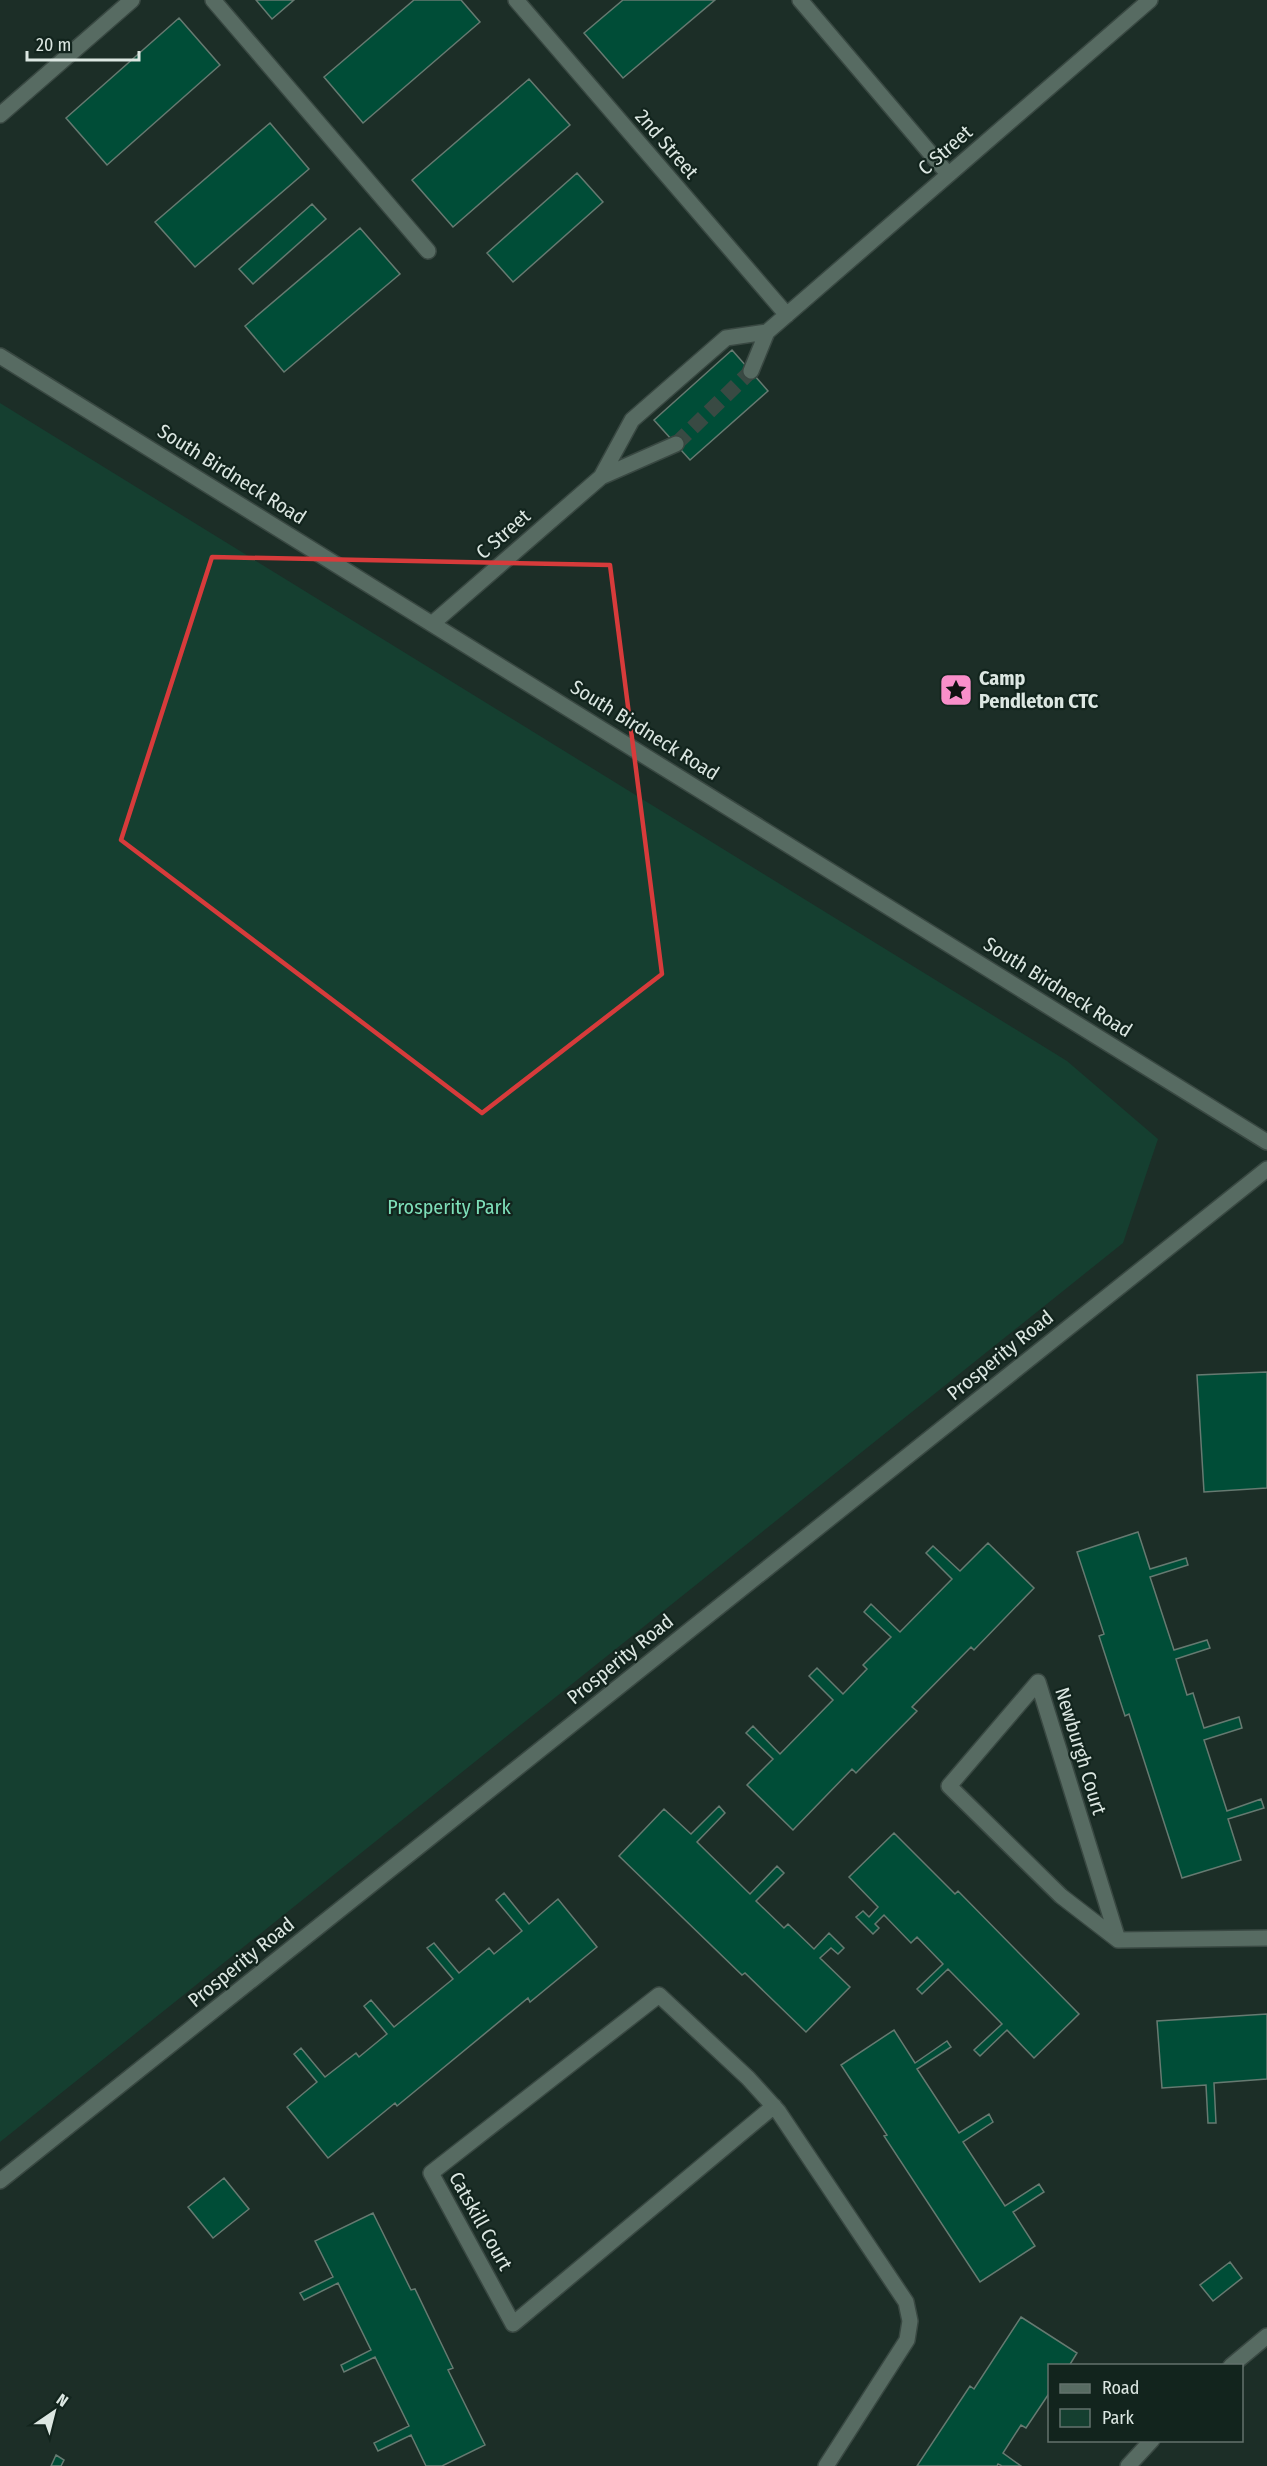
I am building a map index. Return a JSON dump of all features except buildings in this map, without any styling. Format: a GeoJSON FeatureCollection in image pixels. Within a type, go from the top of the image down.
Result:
{"type":"FeatureCollection","features":[{"type":"Feature","properties":{"kind":"street"},"geometry":{"type":"LineString","coordinates":[[2,110],[132,0]]}},
{"type":"Feature","properties":{"kind":"street"},"geometry":{"type":"LineString","coordinates":[[213,0],[428,250]]}},
{"type":"Feature","properties":{"kind":"street","name":"2nd Street"},"geometry":{"type":"LineString","coordinates":[[516,0],[787,315]]}},
{"type":"Feature","properties":{"kind":"street"},"geometry":{"type":"LineString","coordinates":[[800,0],[948,174]]}},
{"type":"Feature","properties":{"kind":"street","name":"C Street"},"geometry":{"type":"LineString","coordinates":[[751,371],[767,332],[1150,0]]}},
{"type":"Feature","properties":{"kind":"street","name":"C Street"},"geometry":{"type":"LineString","coordinates":[[601,477],[632,420],[666,390],[726,338],[767,332]]}},
{"type":"Feature","properties":{"kind":"street","name":"South Birdneck Road"},"geometry":{"type":"LineString","coordinates":[[0,356],[1267,1142]]}},
{"type":"Feature","properties":{"kind":"street","name":"C Street"},"geometry":{"type":"LineString","coordinates":[[433,623],[601,477],[676,444]]}},
{"type":"Feature","properties":{"kind":"street","name":"Prosperity Road"},"geometry":{"type":"LineString","coordinates":[[0,2181],[1267,1169]]}},
{"type":"Feature","properties":{"kind":"street","name":"Newburgh Court"},"geometry":{"type":"LineString","coordinates":[[1038,1682],[1115,1930],[1118,1940],[1061,1896],[950,1786],[1038,1682]]}},
{"type":"Feature","properties":{"kind":"street"},"geometry":{"type":"LineString","coordinates":[[1118,1940],[1267,1938]]}},
{"type":"Feature","properties":{"kind":"street","name":"Catskill Court"},"geometry":{"type":"LineString","coordinates":[[774,2106],[513,2324],[430,2173],[659,1995],[748,2078],[774,2106],[906,2302],[910,2321],[907,2340],[826,2466]]}},
{"type":"Feature","properties":{"kind":"street"},"geometry":{"type":"LineString","coordinates":[[1233,2364],[1267,2336]]}},
{"type":"Feature","properties":{"kind":"street"},"geometry":{"type":"LineString","coordinates":[[1128,2466],[1150,2442]]}},
{"type":"Feature","properties":{"kind":"highlighted area"},"geometry":{"type":"Polygon","coordinates":[[[212,557],[610,565],[662,974],[482,1113],[121,840],[212,557]]]}},
{"type":"Feature","properties":{"kind":"green space","name":"Prosperity Park"},"geometry":{"type":"Polygon","coordinates":[[[0,403],[1067,1061],[1158,1139],[1123,1243],[0,2142],[0,403]]]}},
{"type":"Feature","properties":{"kind":"tunnel"},"geometry":{"type":"LineString","coordinates":[[676,444],[751,371]]}},
{"type":"Feature","properties":{"kind":"place","name":"Camp Pendleton CTC"},"geometry":{"type":"Point","coordinates":[956,690]}}]}
